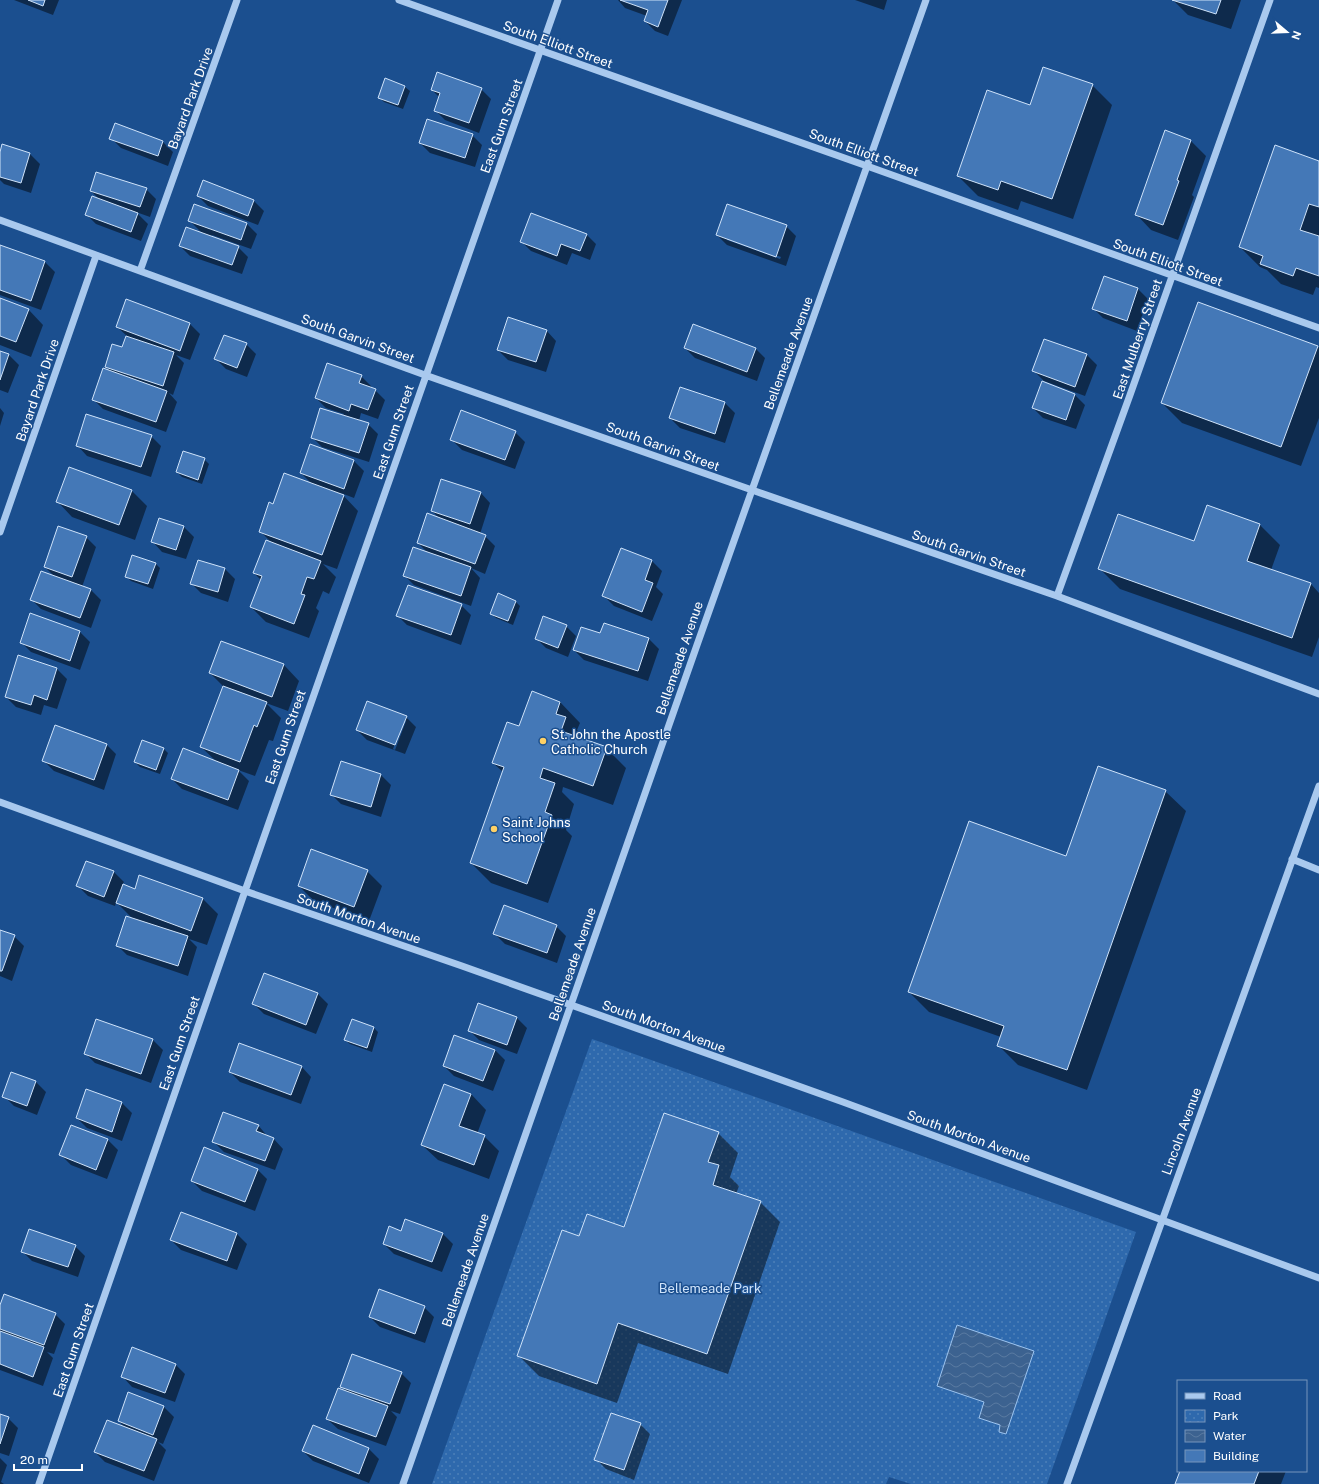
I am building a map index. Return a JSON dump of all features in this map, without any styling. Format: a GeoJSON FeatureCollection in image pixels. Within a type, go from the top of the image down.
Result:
{"type":"FeatureCollection","features":[{"type":"Feature","properties":{"kind":"street","name":"Bayard Park Drive"},"geometry":{"type":"LineString","coordinates":[[140,271],[238,0]]}},
{"type":"Feature","properties":{"kind":"street","name":"South Elliott Street"},"geometry":{"type":"LineString","coordinates":[[399,0],[1319,328]]}},
{"type":"Feature","properties":{"kind":"street","name":"East Gum Street"},"geometry":{"type":"LineString","coordinates":[[39,1484],[244,891],[558,0]]}},
{"type":"Feature","properties":{"kind":"street","name":"Bellemeade Avenue"},"geometry":{"type":"LineString","coordinates":[[403,1484],[570,1006],[926,0]]}},
{"type":"Feature","properties":{"kind":"street","name":"East Mulberry Street"},"geometry":{"type":"LineString","coordinates":[[1057,596],[1270,0]]}},
{"type":"Feature","properties":{"kind":"street","name":"South Garvin Street"},"geometry":{"type":"LineString","coordinates":[[0,220],[425,375],[1057,596],[1319,694]]}},
{"type":"Feature","properties":{"kind":"street","name":"Bayard Park Drive"},"geometry":{"type":"LineString","coordinates":[[0,532],[96,256]]}},
{"type":"Feature","properties":{"kind":"street","name":"Lincoln Avenue"},"geometry":{"type":"LineString","coordinates":[[1067,1484],[1161,1220],[1319,786]]}},
{"type":"Feature","properties":{"kind":"street","name":"South Morton Avenue"},"geometry":{"type":"LineString","coordinates":[[0,802],[244,891],[462,966],[570,1006],[843,1102],[1319,1278]]}},
{"type":"Feature","properties":{"kind":"street"},"geometry":{"type":"LineString","coordinates":[[1292,859],[1319,870]]}},
{"type":"Feature","properties":{"kind":"green space","name":"Bellemeade Park"},"geometry":{"type":"Polygon","coordinates":[[[592,1039],[1136,1232],[1047,1484],[911,1484],[889,1477],[886,1484],[432,1484],[592,1039]]]}},
{"type":"Feature","properties":{"kind":"water"},"geometry":{"type":"Polygon","coordinates":[[[957,1325],[1034,1351],[1006,1434],[999,1432],[1000,1425],[979,1418],[984,1402],[937,1386],[957,1325]]]}},
{"type":"Feature","properties":{"kind":"building"},"geometry":{"type":"Polygon","coordinates":[[[28,0],[45,0],[43,6],[28,0]]]}},
{"type":"Feature","properties":{"kind":"building"},"geometry":{"type":"Polygon","coordinates":[[[620,0],[668,0],[658,27],[644,21],[648,10],[620,0]]]}},
{"type":"Feature","properties":{"kind":"building"},"geometry":{"type":"Polygon","coordinates":[[[1172,0],[1221,0],[1216,14],[1172,0]]]}},
{"type":"Feature","properties":{"kind":"building"},"geometry":{"type":"Polygon","coordinates":[[[1043,67],[1093,84],[1052,199],[1001,181],[998,190],[957,176],[987,90],[1030,105],[1043,67]]]}},
{"type":"Feature","properties":{"kind":"building"},"geometry":{"type":"Polygon","coordinates":[[[437,72],[482,88],[469,123],[434,111],[440,93],[431,90],[437,72]]]}},
{"type":"Feature","properties":{"kind":"building"},"geometry":{"type":"Polygon","coordinates":[[[385,78],[405,86],[398,105],[378,98],[385,78]]]}},
{"type":"Feature","properties":{"kind":"building"},"geometry":{"type":"Polygon","coordinates":[[[427,119],[473,134],[465,158],[419,143],[427,119]]]}},
{"type":"Feature","properties":{"kind":"building"},"geometry":{"type":"Polygon","coordinates":[[[115,123],[163,141],[158,156],[109,139],[115,123]]]}},
{"type":"Feature","properties":{"kind":"building"},"geometry":{"type":"Polygon","coordinates":[[[1165,130],[1191,140],[1177,180],[1179,181],[1163,225],[1135,215],[1165,130]]]}},
{"type":"Feature","properties":{"kind":"building"},"geometry":{"type":"Polygon","coordinates":[[[2,144],[30,153],[21,183],[0,177],[0,152],[2,144]]]}},
{"type":"Feature","properties":{"kind":"building"},"geometry":{"type":"Polygon","coordinates":[[[1275,145],[1319,161],[1319,207],[1309,204],[1300,230],[1319,236],[1319,276],[1296,268],[1293,276],[1260,264],[1263,256],[1239,247],[1275,145]]]}},
{"type":"Feature","properties":{"kind":"building"},"geometry":{"type":"Polygon","coordinates":[[[96,172],[147,188],[140,207],[90,191],[96,172]]]}},
{"type":"Feature","properties":{"kind":"building"},"geometry":{"type":"Polygon","coordinates":[[[203,180],[254,200],[248,216],[197,196],[203,180]]]}},
{"type":"Feature","properties":{"kind":"building"},"geometry":{"type":"Polygon","coordinates":[[[92,196],[138,213],[131,232],[85,215],[92,196]]]}},
{"type":"Feature","properties":{"kind":"building"},"geometry":{"type":"Polygon","coordinates":[[[194,204],[247,223],[241,240],[188,221],[194,204]]]}},
{"type":"Feature","properties":{"kind":"building"},"geometry":{"type":"Polygon","coordinates":[[[727,204],[787,225],[776,257],[716,235],[727,204]]]}},
{"type":"Feature","properties":{"kind":"building"},"geometry":{"type":"Polygon","coordinates":[[[531,213],[587,234],[580,251],[561,244],[557,256],[520,242],[531,213]]]}},
{"type":"Feature","properties":{"kind":"building"},"geometry":{"type":"Polygon","coordinates":[[[186,227],[239,246],[232,265],[179,246],[186,227]]]}},
{"type":"Feature","properties":{"kind":"building"},"geometry":{"type":"Polygon","coordinates":[[[0,245],[45,261],[31,301],[0,290],[0,245]]]}},
{"type":"Feature","properties":{"kind":"building"},"geometry":{"type":"Polygon","coordinates":[[[1104,276],[1138,288],[1127,321],[1092,309],[1104,276]]]}},
{"type":"Feature","properties":{"kind":"building"},"geometry":{"type":"Polygon","coordinates":[[[0,298],[29,309],[16,342],[0,336],[0,298]]]}},
{"type":"Feature","properties":{"kind":"building"},"geometry":{"type":"Polygon","coordinates":[[[126,299],[190,323],[180,351],[116,327],[126,299]]]}},
{"type":"Feature","properties":{"kind":"building"},"geometry":{"type":"Polygon","coordinates":[[[1198,302],[1318,346],[1281,447],[1161,403],[1198,302]]]}},
{"type":"Feature","properties":{"kind":"building"},"geometry":{"type":"Polygon","coordinates":[[[508,317],[547,330],[536,362],[497,350],[508,317]]]}},
{"type":"Feature","properties":{"kind":"building"},"geometry":{"type":"Polygon","coordinates":[[[693,324],[756,348],[747,372],[684,348],[693,324]]]}},
{"type":"Feature","properties":{"kind":"building"},"geometry":{"type":"Polygon","coordinates":[[[224,335],[247,343],[237,368],[214,359],[224,335]]]}},
{"type":"Feature","properties":{"kind":"building"},"geometry":{"type":"Polygon","coordinates":[[[126,336],[174,352],[163,386],[105,367],[112,344],[122,347],[126,336]]]}},
{"type":"Feature","properties":{"kind":"building"},"geometry":{"type":"Polygon","coordinates":[[[1044,339],[1087,354],[1075,387],[1032,371],[1044,339]]]}},
{"type":"Feature","properties":{"kind":"building"},"geometry":{"type":"Polygon","coordinates":[[[0,351],[9,354],[0,380],[0,351]]]}},
{"type":"Feature","properties":{"kind":"building"},"geometry":{"type":"Polygon","coordinates":[[[327,363],[362,375],[359,383],[376,389],[368,410],[351,404],[349,411],[315,398],[327,363]]]}},
{"type":"Feature","properties":{"kind":"building"},"geometry":{"type":"Polygon","coordinates":[[[103,368],[167,391],[156,422],[92,400],[103,368]]]}},
{"type":"Feature","properties":{"kind":"building"},"geometry":{"type":"Polygon","coordinates":[[[1042,381],[1075,394],[1066,420],[1032,408],[1042,381]]]}},
{"type":"Feature","properties":{"kind":"building"},"geometry":{"type":"Polygon","coordinates":[[[680,387],[725,402],[715,434],[669,418],[680,387]]]}},
{"type":"Feature","properties":{"kind":"building"},"geometry":{"type":"Polygon","coordinates":[[[320,408],[369,423],[359,453],[311,438],[320,408]]]}},
{"type":"Feature","properties":{"kind":"building"},"geometry":{"type":"Polygon","coordinates":[[[461,410],[516,431],[505,460],[450,440],[461,410]]]}},
{"type":"Feature","properties":{"kind":"building"},"geometry":{"type":"Polygon","coordinates":[[[86,414],[152,435],[141,467],[76,446],[86,414]]]}},
{"type":"Feature","properties":{"kind":"building"},"geometry":{"type":"Polygon","coordinates":[[[310,444],[354,460],[344,489],[300,473],[310,444]]]}},
{"type":"Feature","properties":{"kind":"building"},"geometry":{"type":"Polygon","coordinates":[[[183,451],[205,458],[198,480],[176,472],[183,451]]]}},
{"type":"Feature","properties":{"kind":"building"},"geometry":{"type":"Polygon","coordinates":[[[69,467],[132,490],[119,525],[56,502],[69,467]]]}},
{"type":"Feature","properties":{"kind":"building"},"geometry":{"type":"Polygon","coordinates":[[[284,473],[344,495],[322,555],[259,532],[269,502],[273,504],[284,473]]]}},
{"type":"Feature","properties":{"kind":"building"},"geometry":{"type":"Polygon","coordinates":[[[441,479],[481,492],[470,524],[431,511],[441,479]]]}},
{"type":"Feature","properties":{"kind":"building"},"geometry":{"type":"Polygon","coordinates":[[[1207,505],[1260,524],[1247,561],[1311,583],[1292,638],[1098,569],[1118,514],[1194,541],[1207,505]]]}},
{"type":"Feature","properties":{"kind":"building"},"geometry":{"type":"Polygon","coordinates":[[[427,513],[486,535],[475,564],[417,543],[427,513]]]}},
{"type":"Feature","properties":{"kind":"building"},"geometry":{"type":"Polygon","coordinates":[[[159,518],[184,526],[176,550],[151,542],[159,518]]]}},
{"type":"Feature","properties":{"kind":"building"},"geometry":{"type":"Polygon","coordinates":[[[58,526],[87,536],[72,577],[44,567],[58,526]]]}},
{"type":"Feature","properties":{"kind":"building"},"geometry":{"type":"Polygon","coordinates":[[[266,540],[321,561],[314,579],[307,577],[301,594],[305,595],[294,624],[250,607],[262,576],[253,573],[266,540]]]}},
{"type":"Feature","properties":{"kind":"building"},"geometry":{"type":"Polygon","coordinates":[[[413,547],[471,567],[461,596],[403,576],[413,547]]]}},
{"type":"Feature","properties":{"kind":"building"},"geometry":{"type":"Polygon","coordinates":[[[621,548],[652,560],[645,580],[653,583],[642,612],[602,596],[621,548]]]}},
{"type":"Feature","properties":{"kind":"building"},"geometry":{"type":"Polygon","coordinates":[[[132,555],[156,563],[148,584],[125,577],[132,555]]]}},
{"type":"Feature","properties":{"kind":"building"},"geometry":{"type":"Polygon","coordinates":[[[198,560],[225,568],[218,592],[190,584],[198,560]]]}},
{"type":"Feature","properties":{"kind":"building"},"geometry":{"type":"Polygon","coordinates":[[[41,571],[91,589],[80,618],[30,600],[41,571]]]}},
{"type":"Feature","properties":{"kind":"building"},"geometry":{"type":"Polygon","coordinates":[[[408,585],[462,604],[451,635],[396,616],[408,585]]]}},
{"type":"Feature","properties":{"kind":"building"},"geometry":{"type":"Polygon","coordinates":[[[498,593],[516,601],[508,621],[490,614],[498,593]]]}},
{"type":"Feature","properties":{"kind":"building"},"geometry":{"type":"Polygon","coordinates":[[[30,613],[80,631],[70,661],[20,643],[30,613]]]}},
{"type":"Feature","properties":{"kind":"building"},"geometry":{"type":"Polygon","coordinates":[[[543,616],[567,625],[558,648],[535,639],[543,616]]]}},
{"type":"Feature","properties":{"kind":"building"},"geometry":{"type":"Polygon","coordinates":[[[604,623],[649,638],[638,671],[573,650],[581,627],[600,633],[604,623]]]}},
{"type":"Feature","properties":{"kind":"building"},"geometry":{"type":"Polygon","coordinates":[[[221,641],[284,664],[272,697],[209,673],[221,641]]]}},
{"type":"Feature","properties":{"kind":"building"},"geometry":{"type":"Polygon","coordinates":[[[18,655],[57,668],[47,700],[34,695],[31,705],[5,697],[18,655]]]}},
{"type":"Feature","properties":{"kind":"building"},"geometry":{"type":"Polygon","coordinates":[[[223,686],[267,702],[257,727],[254,725],[240,762],[200,747],[223,686]]]}},
{"type":"Feature","properties":{"kind":"building"},"geometry":{"type":"Polygon","coordinates":[[[532,691],[560,702],[556,714],[566,717],[561,731],[607,747],[593,786],[543,768],[540,778],[555,783],[545,812],[552,815],[527,884],[470,863],[504,767],[492,763],[507,722],[519,726],[532,691]]]}},
{"type":"Feature","properties":{"kind":"building"},"geometry":{"type":"Polygon","coordinates":[[[367,701],[407,716],[395,745],[356,730],[367,701]]]}},
{"type":"Feature","properties":{"kind":"building"},"geometry":{"type":"Polygon","coordinates":[[[55,725],[107,744],[94,780],[42,761],[55,725]]]}},
{"type":"Feature","properties":{"kind":"building"},"geometry":{"type":"Polygon","coordinates":[[[142,740],[164,748],[156,770],[134,762],[142,740]]]}},
{"type":"Feature","properties":{"kind":"building"},"geometry":{"type":"Polygon","coordinates":[[[183,748],[239,770],[228,800],[171,779],[183,748]]]}},
{"type":"Feature","properties":{"kind":"building"},"geometry":{"type":"Polygon","coordinates":[[[341,761],[381,774],[371,807],[330,795],[341,761]]]}},
{"type":"Feature","properties":{"kind":"building"},"geometry":{"type":"Polygon","coordinates":[[[1098,766],[1166,790],[1067,1070],[997,1046],[1004,1026],[908,992],[969,821],[1066,856],[1098,766]]]}},
{"type":"Feature","properties":{"kind":"building"},"geometry":{"type":"Polygon","coordinates":[[[311,849],[368,870],[354,907],[298,886],[311,849]]]}},
{"type":"Feature","properties":{"kind":"building"},"geometry":{"type":"Polygon","coordinates":[[[86,861],[114,871],[104,897],[76,886],[86,861]]]}},
{"type":"Feature","properties":{"kind":"building"},"geometry":{"type":"Polygon","coordinates":[[[139,875],[203,898],[191,931],[116,903],[123,884],[135,889],[139,875]]]}},
{"type":"Feature","properties":{"kind":"building"},"geometry":{"type":"Polygon","coordinates":[[[504,905],[557,925],[547,953],[493,934],[504,905]]]}},
{"type":"Feature","properties":{"kind":"building"},"geometry":{"type":"Polygon","coordinates":[[[126,916],[188,936],[178,966],[116,946],[126,916]]]}},
{"type":"Feature","properties":{"kind":"building"},"geometry":{"type":"Polygon","coordinates":[[[0,930],[15,935],[2,971],[0,971],[0,930]]]}},
{"type":"Feature","properties":{"kind":"building"},"geometry":{"type":"Polygon","coordinates":[[[264,973],[318,993],[306,1025],[252,1004],[264,973]]]}},
{"type":"Feature","properties":{"kind":"building"},"geometry":{"type":"Polygon","coordinates":[[[478,1003],[517,1017],[507,1045],[468,1031],[478,1003]]]}},
{"type":"Feature","properties":{"kind":"building"},"geometry":{"type":"Polygon","coordinates":[[[96,1019],[153,1039],[141,1074],[84,1054],[96,1019]]]}},
{"type":"Feature","properties":{"kind":"building"},"geometry":{"type":"Polygon","coordinates":[[[352,1019],[374,1027],[367,1048],[344,1040],[352,1019]]]}},
{"type":"Feature","properties":{"kind":"building"},"geometry":{"type":"Polygon","coordinates":[[[454,1035],[495,1050],[483,1081],[443,1066],[454,1035]]]}},
{"type":"Feature","properties":{"kind":"building"},"geometry":{"type":"Polygon","coordinates":[[[239,1043],[302,1066],[291,1095],[229,1072],[239,1043]]]}},
{"type":"Feature","properties":{"kind":"building"},"geometry":{"type":"Polygon","coordinates":[[[11,1072],[36,1081],[27,1106],[2,1097],[11,1072]]]}},
{"type":"Feature","properties":{"kind":"building"},"geometry":{"type":"Polygon","coordinates":[[[444,1084],[471,1094],[459,1126],[485,1135],[474,1165],[421,1145],[444,1084]]]}},
{"type":"Feature","properties":{"kind":"building"},"geometry":{"type":"Polygon","coordinates":[[[86,1089],[122,1102],[112,1132],[76,1118],[86,1089]]]}},
{"type":"Feature","properties":{"kind":"building"},"geometry":{"type":"Polygon","coordinates":[[[223,1112],[259,1125],[256,1131],[274,1138],[265,1161],[212,1142],[223,1112]]]}},
{"type":"Feature","properties":{"kind":"building"},"geometry":{"type":"Polygon","coordinates":[[[664,1113],[719,1132],[708,1162],[719,1165],[713,1185],[761,1201],[707,1354],[618,1323],[597,1384],[517,1356],[562,1230],[579,1236],[587,1214],[624,1227],[664,1113]]]}},
{"type":"Feature","properties":{"kind":"building"},"geometry":{"type":"Polygon","coordinates":[[[71,1125],[108,1139],[96,1170],[59,1155],[71,1125]]]}},
{"type":"Feature","properties":{"kind":"building"},"geometry":{"type":"Polygon","coordinates":[[[204,1147],[258,1169],[245,1202],[191,1181],[204,1147]]]}},
{"type":"Feature","properties":{"kind":"building"},"geometry":{"type":"Polygon","coordinates":[[[181,1212],[237,1233],[227,1261],[170,1240],[181,1212]]]}},
{"type":"Feature","properties":{"kind":"building"},"geometry":{"type":"Polygon","coordinates":[[[405,1219],[443,1233],[432,1262],[383,1244],[389,1226],[401,1231],[405,1219]]]}},
{"type":"Feature","properties":{"kind":"building"},"geometry":{"type":"Polygon","coordinates":[[[29,1229],[76,1245],[68,1267],[21,1252],[29,1229]]]}},
{"type":"Feature","properties":{"kind":"building"},"geometry":{"type":"Polygon","coordinates":[[[379,1289],[425,1306],[415,1334],[369,1317],[379,1289]]]}},
{"type":"Feature","properties":{"kind":"building"},"geometry":{"type":"Polygon","coordinates":[[[4,1294],[56,1313],[44,1345],[0,1329],[0,1305],[4,1294]]]}},
{"type":"Feature","properties":{"kind":"building"},"geometry":{"type":"Polygon","coordinates":[[[0,1331],[44,1347],[33,1377],[0,1364],[0,1331]]]}},
{"type":"Feature","properties":{"kind":"building"},"geometry":{"type":"Polygon","coordinates":[[[132,1347],[176,1364],[165,1393],[121,1377],[132,1347]]]}},
{"type":"Feature","properties":{"kind":"building"},"geometry":{"type":"Polygon","coordinates":[[[352,1354],[402,1372],[390,1404],[340,1387],[352,1354]]]}},
{"type":"Feature","properties":{"kind":"building"},"geometry":{"type":"Polygon","coordinates":[[[338,1388],[388,1406],[376,1437],[326,1419],[338,1388]]]}},
{"type":"Feature","properties":{"kind":"building"},"geometry":{"type":"Polygon","coordinates":[[[128,1392],[164,1406],[153,1435],[118,1421],[128,1392]]]}},
{"type":"Feature","properties":{"kind":"building"},"geometry":{"type":"Polygon","coordinates":[[[611,1413],[641,1423],[624,1470],[594,1460],[611,1413]]]}},
{"type":"Feature","properties":{"kind":"building"},"geometry":{"type":"Polygon","coordinates":[[[0,1414],[9,1417],[0,1444],[0,1414]]]}},
{"type":"Feature","properties":{"kind":"building"},"geometry":{"type":"Polygon","coordinates":[[[107,1420],[157,1439],[144,1471],[94,1452],[107,1420]]]}},
{"type":"Feature","properties":{"kind":"building"},"geometry":{"type":"Polygon","coordinates":[[[313,1425],[369,1448],[359,1474],[302,1451],[313,1425]]]}},
{"type":"Feature","properties":{"kind":"building"},"geometry":{"type":"Polygon","coordinates":[[[1180,1472],[1259,1472],[1254,1484],[1175,1484],[1180,1472]]]}},
{"type":"Feature","properties":{"kind":"place","name":"St. John the Apostle Catholic Church"},"geometry":{"type":"Point","coordinates":[543,741]}},
{"type":"Feature","properties":{"kind":"place","name":"Saint Johns School"},"geometry":{"type":"Point","coordinates":[494,829]}}]}
